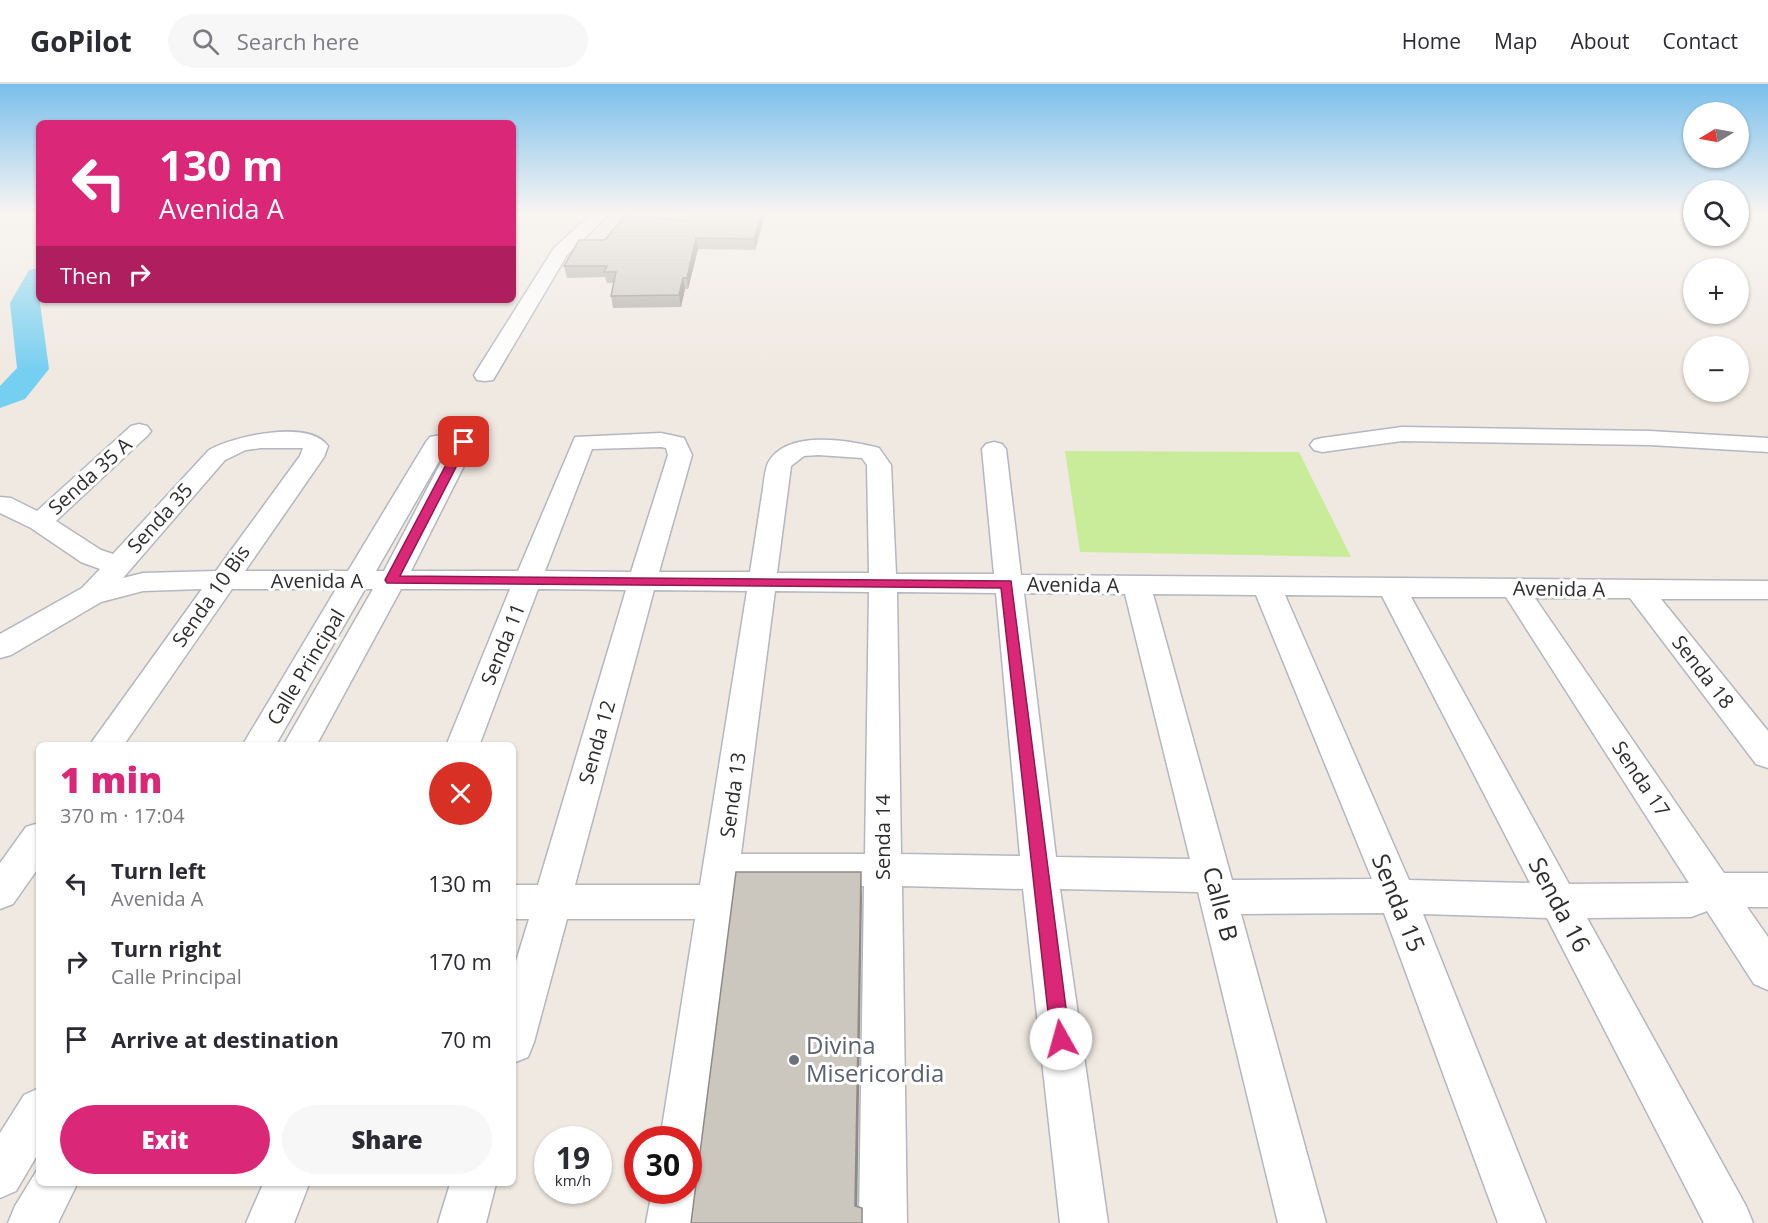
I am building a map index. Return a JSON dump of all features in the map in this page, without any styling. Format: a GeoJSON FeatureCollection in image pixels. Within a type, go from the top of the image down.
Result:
{"type":"FeatureCollection","features":[{"type":"Feature","properties":{"kind":"street"},"geometry":{"type":"LineString","coordinates":[[485,375],[552,265]]}},
{"type":"Feature","properties":{"kind":"street","name":"Senda 35 A"},"geometry":{"type":"LineString","coordinates":[[40,522],[139,431]]}},
{"type":"Feature","properties":{"kind":"street"},"geometry":{"type":"LineString","coordinates":[[1322,445],[1402,434],[1650,438],[1768,445]]}},
{"type":"Feature","properties":{"kind":"street","name":"Senda 35"},"geometry":{"type":"LineString","coordinates":[[92,595],[217,455],[231,446],[248,441],[308,440],[316,446]]}},
{"type":"Feature","properties":{"kind":"street","name":"Senda 11"},"geometry":{"type":"LineString","coordinates":[[464,742],[584,442],[661,440],[676,443]]}},
{"type":"Feature","properties":{"kind":"street","name":"Calle Principal"},"geometry":{"type":"LineString","coordinates":[[260,742],[438,442],[464,442],[392,580],[301,742]]}},
{"type":"Feature","properties":{"kind":"street","name":"Senda 12"},"geometry":{"type":"LineString","coordinates":[[516,1031],[680,455],[676,443]]}},
{"type":"Feature","properties":{"kind":"street","name":"Senda 10 Bis"},"geometry":{"type":"LineString","coordinates":[[108,742],[221,580],[312,457],[316,446]]}},
{"type":"Feature","properties":{"kind":"street","name":"Senda 13"},"geometry":{"type":"LineString","coordinates":[[684,1126],[779,465],[790,454],[807,448],[854,449],[871,453]]}},
{"type":"Feature","properties":{"kind":"street"},"geometry":{"type":"LineString","coordinates":[[993,449],[1006,557],[1006,584],[1040,874],[1084,1223]]}},
{"type":"Feature","properties":{"kind":"street","name":"Senda 14"},"geometry":{"type":"LineString","coordinates":[[871,453],[879,465],[883,583],[883,1223]]}},
{"type":"Feature","properties":{"kind":"street"},"geometry":{"type":"LineString","coordinates":[[2,504],[40,522],[91,556],[117,566]]}},
{"type":"Feature","properties":{"kind":"street","name":"Avenida A"},"geometry":{"type":"LineString","coordinates":[[92,595],[143,582],[221,580],[1391,586],[1765,593]]}},
{"type":"Feature","properties":{"kind":"street","name":"Senda 15"},"geometry":{"type":"LineString","coordinates":[[1266,585],[1397,896],[1522,1223]]}},
{"type":"Feature","properties":{"kind":"street","name":"Calle B"},"geometry":{"type":"LineString","coordinates":[[1137,586],[1302,1223]]}},
{"type":"Feature","properties":{"kind":"street","name":"Senda 16"},"geometry":{"type":"LineString","coordinates":[[1391,586],[1729,1223]]}},
{"type":"Feature","properties":{"kind":"street","name":"Senda 17"},"geometry":{"type":"LineString","coordinates":[[1514,588],[1768,971]]}},
{"type":"Feature","properties":{"kind":"street","name":"Senda 18"},"geometry":{"type":"LineString","coordinates":[[1639,590],[1768,755]]}},
{"type":"Feature","properties":{"kind":"street"},"geometry":{"type":"LineString","coordinates":[[0,647],[92,595]]}},
{"type":"Feature","properties":{"kind":"street"},"geometry":{"type":"LineString","coordinates":[[0,892],[36,842]]}},
{"type":"Feature","properties":{"kind":"street"},"geometry":{"type":"LineString","coordinates":[[516,902],[552,902],[883,870],[1040,874],[1397,896],[1557,901],[1691,900],[1715,890],[1768,890]]}},
{"type":"Feature","properties":{"kind":"street"},"geometry":{"type":"LineString","coordinates":[[0,1175],[36,1115]]}},
{"type":"Feature","properties":{"kind":"street"},"geometry":{"type":"LineString","coordinates":[[32,1223],[53,1186]]}},
{"type":"Feature","properties":{"kind":"street"},"geometry":{"type":"LineString","coordinates":[[270,1223],[285,1186]]}},
{"type":"Feature","properties":{"kind":"street"},"geometry":{"type":"LineString","coordinates":[[462,1223],[472,1186]]}},
{"type":"Feature","properties":{"kind":"street"},"geometry":{"type":"LineString","coordinates":[[670,1223],[673,1204]]}},
{"type":"Feature","properties":{"kind":"green space"},"geometry":{"type":"Polygon","coordinates":[[[1065,451],[1299,452],[1351,557],[1080,552],[1065,451]]]}},
{"type":"Feature","properties":{"kind":"building"},"geometry":{"type":"Polygon","coordinates":[[[690,265],[687,278],[683,278],[679,295],[611,296],[616,272],[604,272],[607,266],[564,266],[690,265]]]}},
{"type":"Feature","properties":{"kind":"building","name":"Divina Misericordia"},"geometry":{"type":"Polygon","coordinates":[[[736,872],[861,872],[855,1206],[862,1208],[862,1223],[691,1223],[693,1204],[702,1204],[702,1137],[736,872]]]}},
{"type":"Feature","properties":{"kind":"waterway"},"geometry":{"type":"LineString","coordinates":[[0,398],[13,392],[33,369],[25,303],[36,282]]}},
{"type":"Feature","properties":{"kind":"place","name":"Divina Misericordia"},"geometry":{"type":"Point","coordinates":[794,1060]}},
{"type":"Feature","properties":{"kind":"route"},"geometry":{"type":"LineString","coordinates":[[464,442],[392,580],[1006,584],[1061,1039]]}}]}
